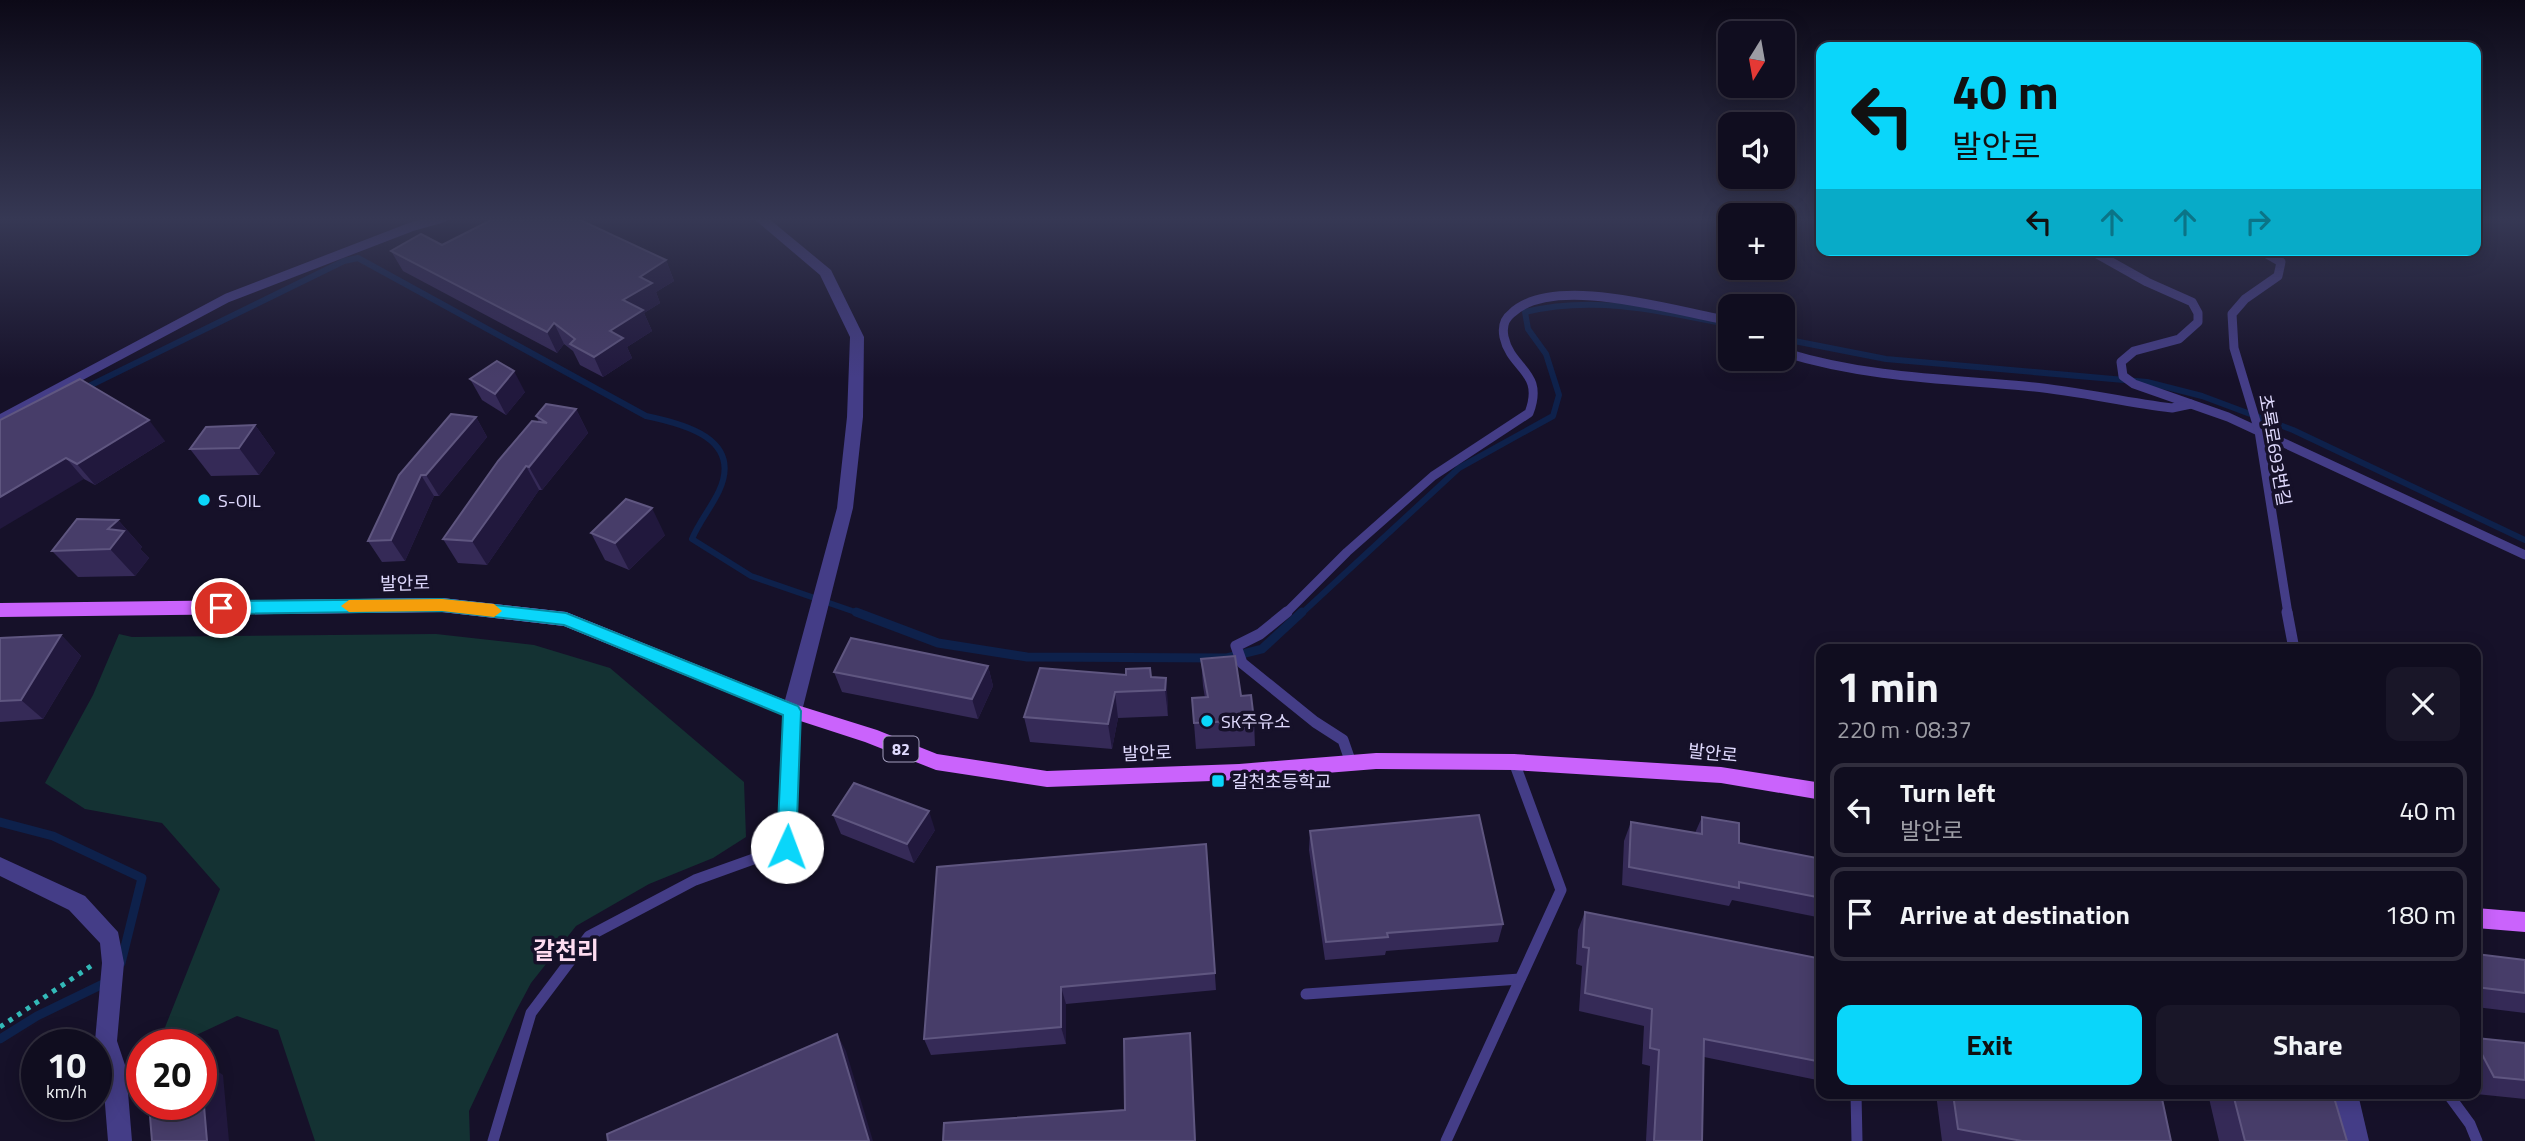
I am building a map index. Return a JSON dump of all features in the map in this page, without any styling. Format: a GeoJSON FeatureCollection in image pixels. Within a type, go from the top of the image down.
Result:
{"type":"FeatureCollection","features":[{"type":"Feature","properties":{"kind":"main road","name":"발안로"},"geometry":{"type":"LineString","coordinates":[[0,610],[442,605],[566,619],[792,711],[870,736],[936,762],[1047,779],[1239,772],[1351,763],[1514,762],[1721,775],[1816,791]]}},
{"type":"Feature","properties":{"kind":"main road"},"geometry":{"type":"LineString","coordinates":[[2481,918],[2525,922]]}},
{"type":"Feature","properties":{"kind":"street"},"geometry":{"type":"LineString","coordinates":[[792,711],[816,631],[845,508],[855,417],[857,337],[824,271]]}},
{"type":"Feature","properties":{"kind":"street"},"geometry":{"type":"LineString","coordinates":[[0,866],[77,903],[110,939],[113,958],[106,1041],[114,1069],[120,1141]]}},
{"type":"Feature","properties":{"kind":"street"},"geometry":{"type":"LineString","coordinates":[[2347,1099],[2357,1141]]}},
{"type":"Feature","properties":{"kind":"lane"},"geometry":{"type":"LineString","coordinates":[[0,419],[227,298],[296,271]]}},
{"type":"Feature","properties":{"kind":"lane"},"geometry":{"type":"LineString","coordinates":[[2128,271],[2192,302],[2198,313],[2198,322],[2179,339],[2134,351],[2121,362],[2123,376],[2134,384],[2259,431],[2525,555]]}},
{"type":"Feature","properties":{"kind":"lane","name":"초록로693번길"},"geometry":{"type":"LineString","coordinates":[[2279,271],[2278,276],[2245,299],[2232,314],[2234,348],[2259,431],[2293,644]]}},
{"type":"Feature","properties":{"kind":"lane"},"geometry":{"type":"LineString","coordinates":[[1351,763],[1343,740],[1315,722],[1242,663],[1237,646],[1279,620],[1347,552],[1433,476],[1529,413],[1536,401],[1533,380],[1504,338],[1503,326],[1510,313],[1523,303],[1574,294],[1718,319]]}},
{"type":"Feature","properties":{"kind":"lane"},"geometry":{"type":"LineString","coordinates":[[1795,356],[1819,365],[1871,373],[2025,386],[2172,408],[2192,404]]}},
{"type":"Feature","properties":{"kind":"lane"},"geometry":{"type":"LineString","coordinates":[[493,1141],[531,1013],[589,936],[695,880],[787,847],[792,711]]}},
{"type":"Feature","properties":{"kind":"lane"},"geometry":{"type":"LineString","coordinates":[[1446,1141],[1561,890],[1514,762]]}},
{"type":"Feature","properties":{"kind":"lane"},"geometry":{"type":"LineString","coordinates":[[1306,994],[1520,979]]}},
{"type":"Feature","properties":{"kind":"lane"},"geometry":{"type":"LineString","coordinates":[[1856,1099],[1857,1141]]}},
{"type":"Feature","properties":{"kind":"lane"},"geometry":{"type":"LineString","coordinates":[[2452,1099],[2470,1124],[2477,1141]]}},
{"type":"Feature","properties":{"kind":"path"},"geometry":{"type":"LineString","coordinates":[[0,1027],[113,958]]}},
{"type":"Feature","properties":{"kind":"green space"},"geometry":{"type":"Polygon","coordinates":[[[119,634],[132,637],[436,634],[534,645],[610,668],[744,782],[746,837],[713,858],[649,884],[576,926],[531,983],[515,1013],[469,1111],[470,1141],[315,1141],[278,1030],[237,1016],[209,1029],[164,1029],[220,889],[162,823],[85,809],[45,783],[93,695],[119,634]]]}},
{"type":"Feature","properties":{"kind":"building"},"geometry":{"type":"Polygon","coordinates":[[[430,271],[649,271],[640,277],[652,283],[623,300],[643,310],[610,331],[623,338],[594,357],[570,344],[575,339],[554,323],[547,332],[430,271]]]}},
{"type":"Feature","properties":{"kind":"building"},"geometry":{"type":"Polygon","coordinates":[[[497,361],[514,371],[495,394],[470,379],[497,361]]]}},
{"type":"Feature","properties":{"kind":"building"},"geometry":{"type":"Polygon","coordinates":[[[80,379],[149,420],[77,464],[66,458],[0,497],[0,420],[80,379]]]}},
{"type":"Feature","properties":{"kind":"building"},"geometry":{"type":"Polygon","coordinates":[[[546,404],[576,409],[529,467],[526,466],[472,541],[443,539],[498,461],[532,421],[547,423],[536,416],[546,404]]]}},
{"type":"Feature","properties":{"kind":"building"},"geometry":{"type":"Polygon","coordinates":[[[451,414],[476,417],[426,475],[421,475],[391,540],[368,541],[399,475],[451,414]]]}},
{"type":"Feature","properties":{"kind":"building"},"geometry":{"type":"Polygon","coordinates":[[[255,425],[239,448],[190,449],[206,427],[255,425]]]}},
{"type":"Feature","properties":{"kind":"building"},"geometry":{"type":"Polygon","coordinates":[[[626,499],[652,508],[615,543],[591,533],[626,499]]]}},
{"type":"Feature","properties":{"kind":"building"},"geometry":{"type":"Polygon","coordinates":[[[77,519],[118,520],[108,529],[124,531],[110,549],[52,551],[77,519]]]}},
{"type":"Feature","properties":{"kind":"building"},"geometry":{"type":"Polygon","coordinates":[[[61,635],[21,700],[0,701],[0,638],[61,635]]]}},
{"type":"Feature","properties":{"kind":"building"},"geometry":{"type":"Polygon","coordinates":[[[851,638],[988,666],[972,699],[834,672],[851,638]]]}},
{"type":"Feature","properties":{"kind":"building"},"geometry":{"type":"Polygon","coordinates":[[[1235,656],[1241,696],[1251,695],[1254,720],[1194,723],[1192,698],[1208,697],[1201,659],[1235,656]]]}},
{"type":"Feature","properties":{"kind":"building"},"geometry":{"type":"Polygon","coordinates":[[[1040,668],[1126,675],[1126,669],[1150,668],[1151,677],[1166,678],[1165,690],[1115,692],[1108,724],[1024,717],[1040,668]]]}},
{"type":"Feature","properties":{"kind":"building"},"geometry":{"type":"Polygon","coordinates":[[[854,783],[929,811],[907,844],[833,815],[854,783]]]}},
{"type":"Feature","properties":{"kind":"building"},"geometry":{"type":"Polygon","coordinates":[[[1479,815],[1503,924],[1387,933],[1388,937],[1326,942],[1310,831],[1479,815]]]}},
{"type":"Feature","properties":{"kind":"building"},"geometry":{"type":"Polygon","coordinates":[[[1702,817],[1739,823],[1739,843],[1816,858],[1816,897],[1739,882],[1739,888],[1629,867],[1631,822],[1702,834],[1702,817]]]}},
{"type":"Feature","properties":{"kind":"building"},"geometry":{"type":"Polygon","coordinates":[[[1206,844],[1215,973],[1061,987],[1061,1027],[924,1039],[937,867],[1206,844]]]}},
{"type":"Feature","properties":{"kind":"building"},"geometry":{"type":"Polygon","coordinates":[[[1585,912],[1816,958],[1816,1061],[1704,1039],[1702,1141],[1654,1141],[1659,1050],[1650,1048],[1652,1009],[1585,993],[1589,948],[1583,947],[1585,912]]]}},
{"type":"Feature","properties":{"kind":"building"},"geometry":{"type":"Polygon","coordinates":[[[2481,955],[2525,960],[2525,993],[2481,988],[2481,955]]]}},
{"type":"Feature","properties":{"kind":"building"},"geometry":{"type":"Polygon","coordinates":[[[1190,1033],[1195,1141],[943,1141],[944,1123],[1125,1110],[1124,1039],[1190,1033]]]}},
{"type":"Feature","properties":{"kind":"building"},"geometry":{"type":"Polygon","coordinates":[[[837,1034],[869,1141],[608,1141],[607,1134],[837,1034]]]}},
{"type":"Feature","properties":{"kind":"building"},"geometry":{"type":"Polygon","coordinates":[[[2481,1039],[2525,1043],[2525,1080],[2494,1077],[2481,1052],[2481,1039]]]}},
{"type":"Feature","properties":{"kind":"building"},"geometry":{"type":"Polygon","coordinates":[[[1954,1099],[2162,1099],[2171,1141],[2022,1141],[1958,1129],[1954,1099]]]}},
{"type":"Feature","properties":{"kind":"building"},"geometry":{"type":"Polygon","coordinates":[[[2234,1099],[2334,1099],[2347,1141],[2245,1141],[2234,1099]]]}},
{"type":"Feature","properties":{"kind":"building"},"geometry":{"type":"Polygon","coordinates":[[[150,1120],[205,1120],[207,1141],[152,1141],[150,1120]]]}},
{"type":"Feature","properties":{"kind":"waterway"},"geometry":{"type":"LineString","coordinates":[[85,388],[323,271]]}},
{"type":"Feature","properties":{"kind":"waterway"},"geometry":{"type":"LineString","coordinates":[[382,271],[646,416],[677,424],[706,437],[717,447],[723,458],[724,473],[719,491],[692,539],[751,576],[861,614]]}},
{"type":"Feature","properties":{"kind":"waterway"},"geometry":{"type":"LineString","coordinates":[[1301,614],[1459,468],[1553,416],[1559,395],[1546,354],[1528,329],[1525,312],[1551,307],[1603,305],[1654,310],[1718,322]]}},
{"type":"Feature","properties":{"kind":"waterway"},"geometry":{"type":"LineString","coordinates":[[1795,341],[1886,359],[2147,382],[2202,396],[2293,430],[2525,540]]}},
{"type":"Feature","properties":{"kind":"waterway"},"geometry":{"type":"LineString","coordinates":[[856,612],[938,643],[1027,657],[1226,658],[1262,649],[1302,612]]}},
{"type":"Feature","properties":{"kind":"waterway"},"geometry":{"type":"LineString","coordinates":[[0,822],[53,836],[142,878],[121,963]]}},
{"type":"Feature","properties":{"kind":"waterway"},"geometry":{"type":"LineString","coordinates":[[0,1039],[37,1016],[107,982]]}},
{"type":"Feature","properties":{"kind":"slow traffic"},"geometry":{"type":"LineString","coordinates":[[349,606],[442,605],[494,611]]}},
{"type":"Feature","properties":{"kind":"place","name":"S-OIL"},"geometry":{"type":"Point","coordinates":[204,500]}},
{"type":"Feature","properties":{"kind":"place","name":"SK주유소"},"geometry":{"type":"Point","coordinates":[1207,721]}},
{"type":"Feature","properties":{"kind":"place","name":"갈천초등학교"},"geometry":{"type":"Point","coordinates":[1218,781]}},
{"type":"Feature","properties":{"kind":"district","name":"갈천리"},"geometry":{"type":"Point","coordinates":[566,950]}},
{"type":"Feature","properties":{"kind":"route"},"geometry":{"type":"LineString","coordinates":[[221,608],[442,605],[566,619],[792,711],[787,847]]}}]}
